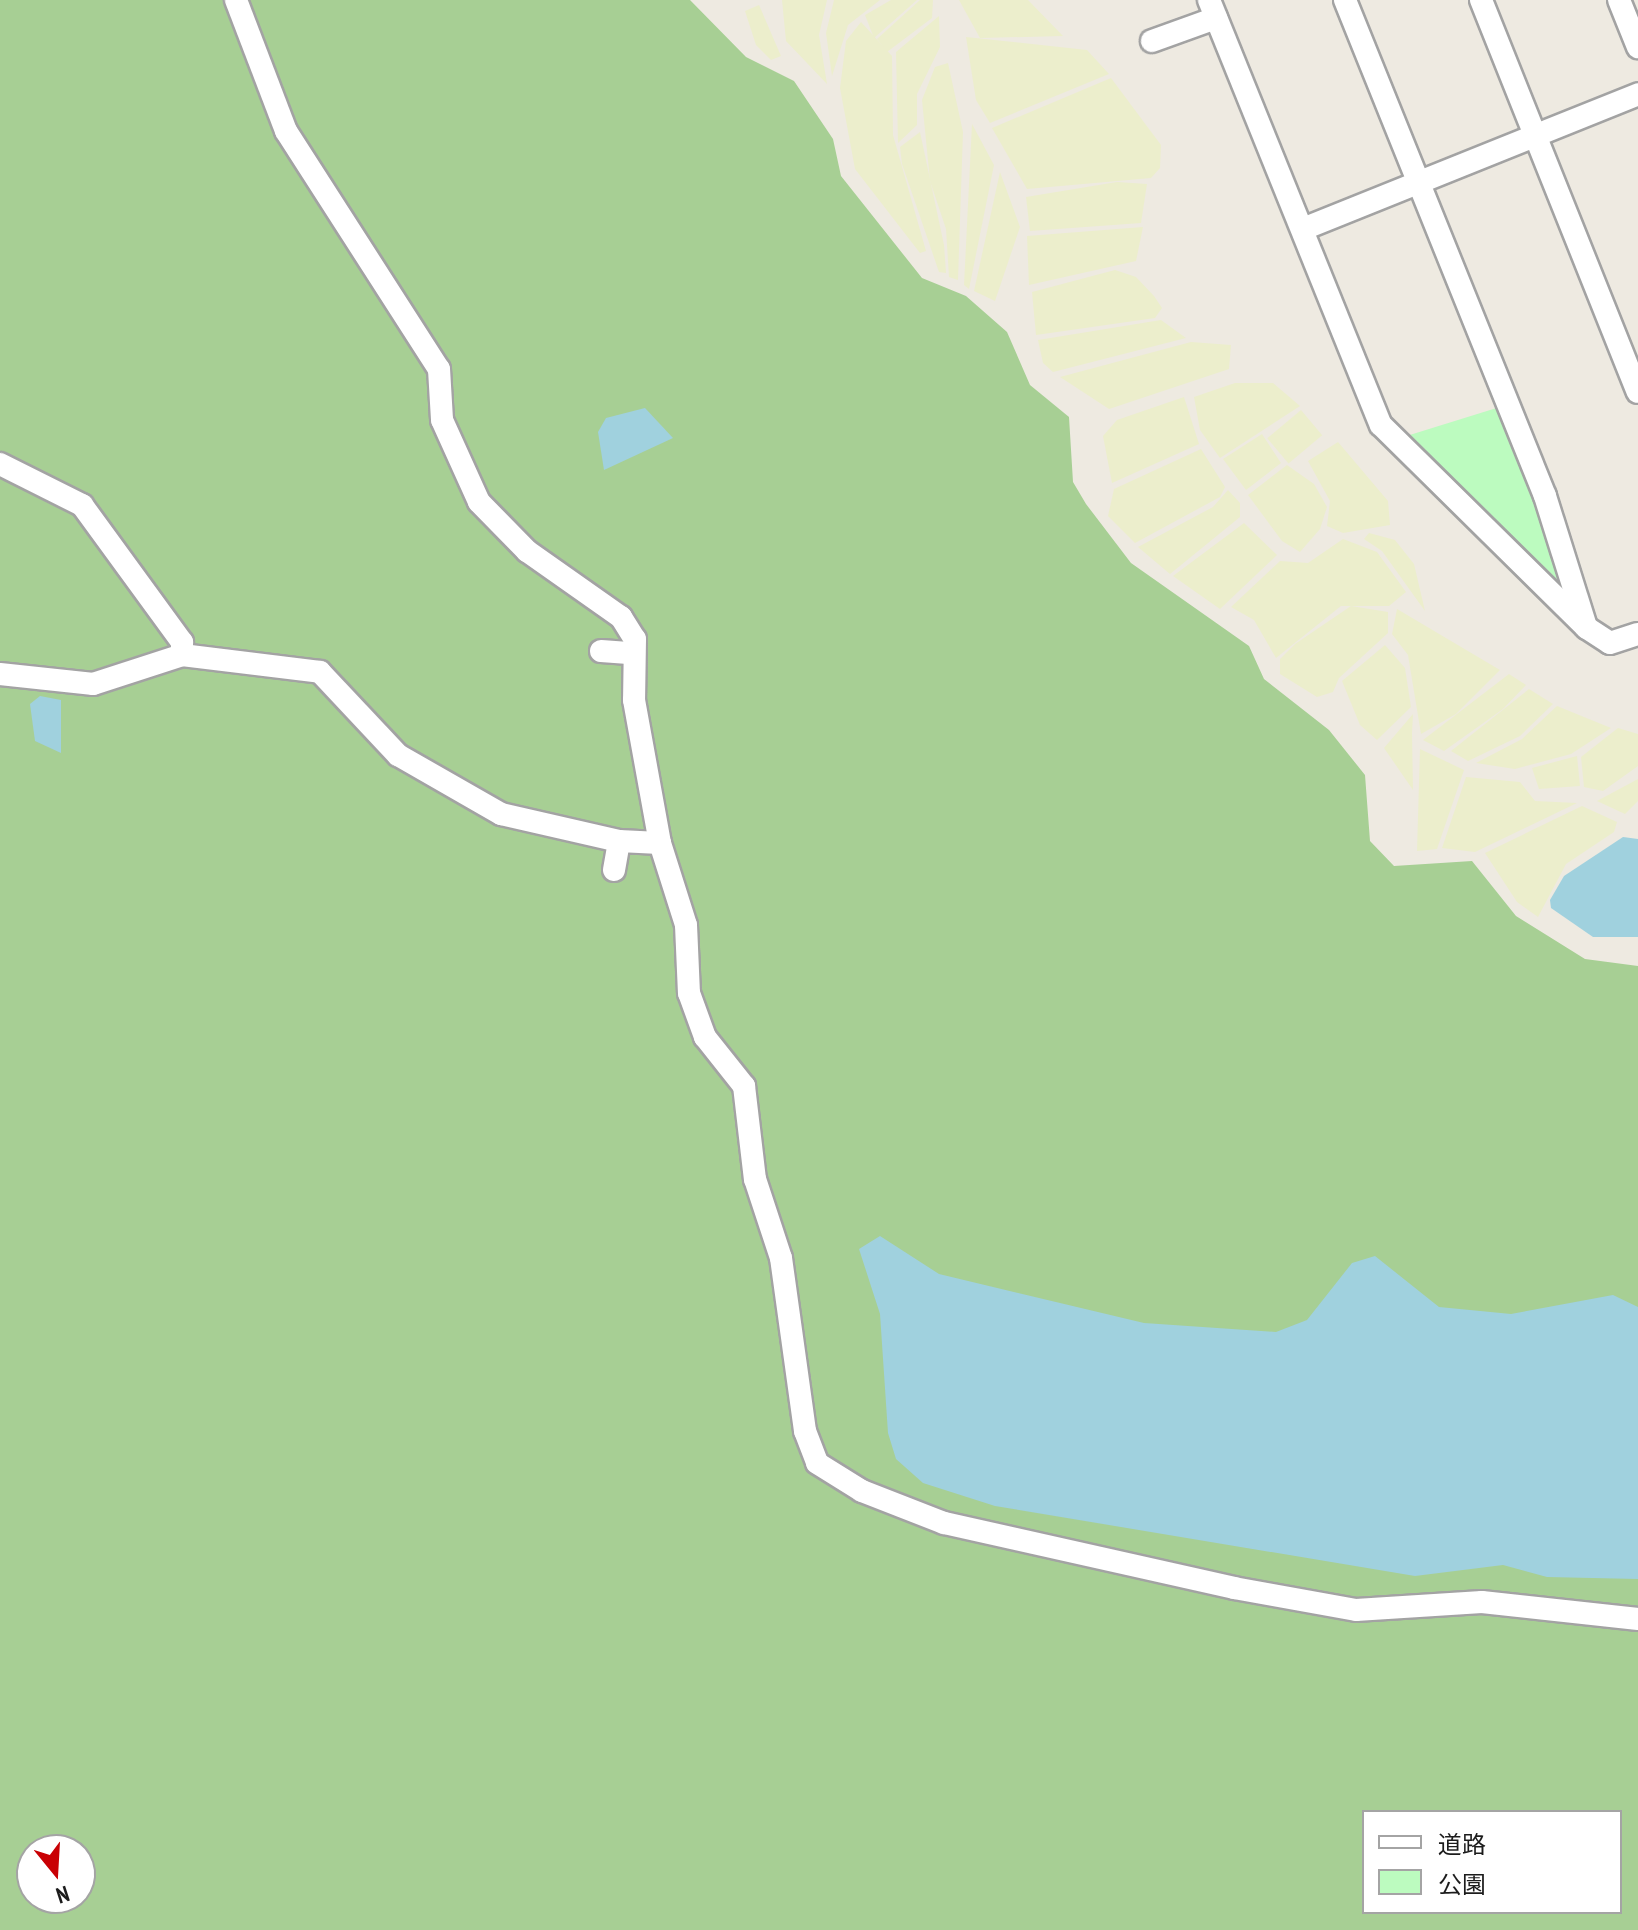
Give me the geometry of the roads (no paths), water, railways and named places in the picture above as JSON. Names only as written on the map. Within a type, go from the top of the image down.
[{"type":"street","points":[[236,0],[286,131],[439,369],[442,420],[479,502],[527,551],[621,617],[635,639],[632,653],[660,843],[686,925],[689,993],[705,1037],[744,1086],[755,1179],[781,1258],[805,1431],[827,1471],[944,1523],[1279,1597],[1356,1610],[1482,1602],[1638,1619]]},
{"type":"street","points":[[1345,0],[1545,496],[1587,628]]},
{"type":"street","points":[[1481,0],[1638,392]]},
{"type":"street","points":[[1619,0],[1638,47]]},
{"type":"street","points":[[1152,41],[1212,9],[1381,425],[1587,628],[1610,643],[1638,634]]},
{"type":"street","points":[[1303,229],[1638,94]]},
{"type":"street","points":[[0,464],[82,505],[182,642],[182,655]]},
{"type":"street","points":[[601,651],[632,653]]},
{"type":"street","points":[[0,674],[93,684],[182,655],[320,672],[398,755],[501,814],[619,841],[660,843]]},
{"type":"street","points":[[614,870],[619,841]]},
{"type":"water","points":[[645,408],[673,438],[604,470],[598,432],[606,418]]},
{"type":"water","points":[[40,696],[61,700],[61,753],[35,741],[30,704]]},
{"type":"water","points":[[1623,837],[1638,839],[1638,937],[1593,937],[1551,908],[1550,900],[1564,876]]},
{"type":"water","points":[[880,1236],[939,1274],[1144,1323],[1276,1332],[1307,1320],[1352,1263],[1375,1256],[1439,1307],[1511,1314],[1613,1295],[1638,1307],[1638,1579],[1547,1577],[1503,1565],[1415,1576],[995,1506],[923,1483],[896,1459],[888,1433],[880,1314],[859,1249]]}]
